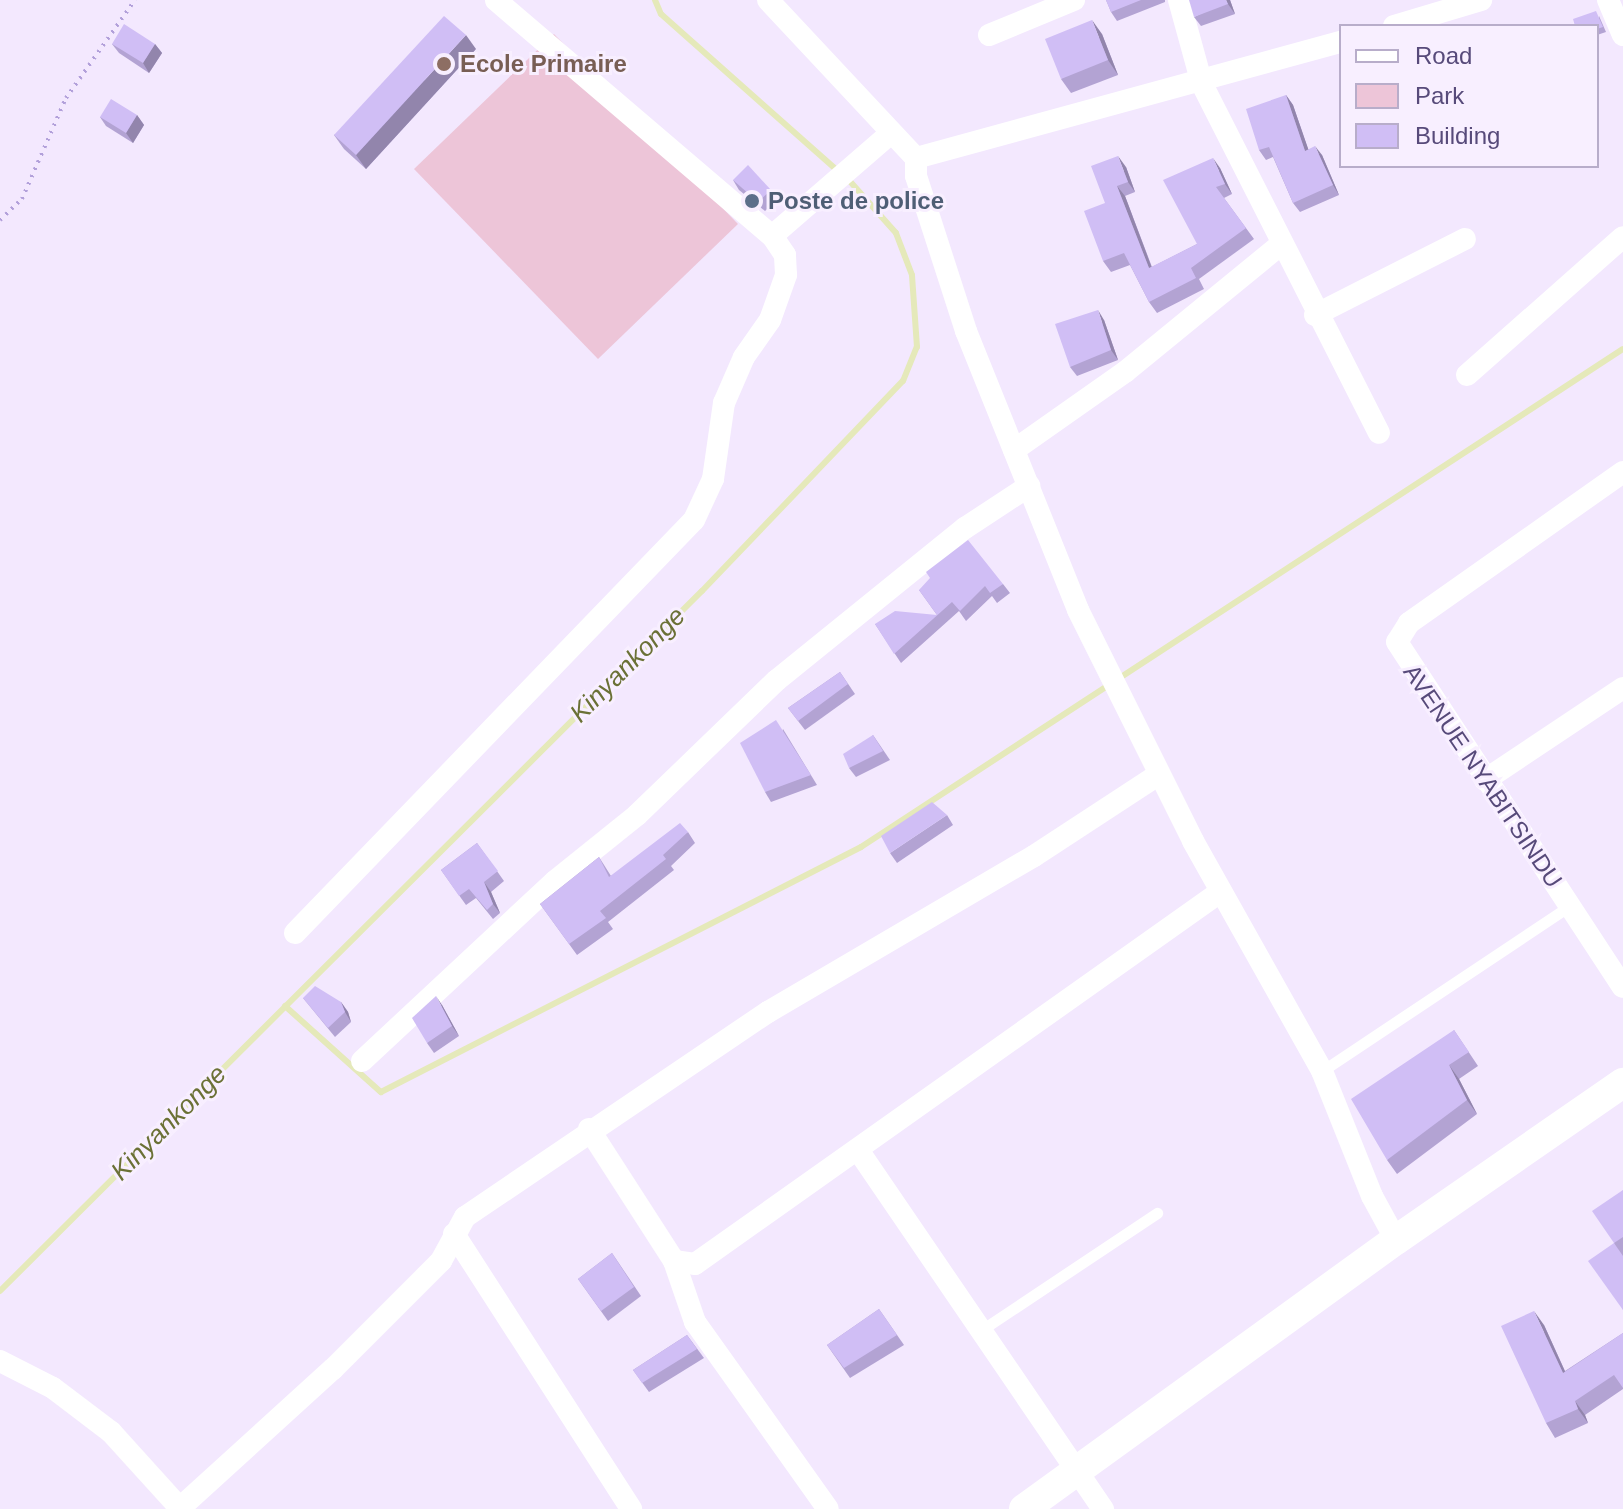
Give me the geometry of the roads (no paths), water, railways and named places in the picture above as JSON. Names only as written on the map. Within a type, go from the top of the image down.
[{"type":"street","points":[[295,933],[694,520],[713,479],[724,403],[744,357],[770,320],[786,275],[785,255],[772,236],[496,0]]},
{"type":"street","points":[[768,0],[916,158],[916,176],[961,317],[1105,667],[1123,695],[1158,775],[1220,892],[1322,1071],[1372,1196],[1396,1240]]},
{"type":"street","points":[[989,35],[1074,0]]},
{"type":"street","points":[[1179,0],[1202,84],[1315,315],[1379,433]]},
{"type":"street","points":[[1401,24],[1481,0]]},
{"type":"street","points":[[1608,0],[1623,35]]},
{"type":"street","points":[[916,158],[1202,84],[1339,43]]},
{"type":"street","points":[[772,236],[891,133]]},
{"type":"street","points":[[1467,375],[1623,237]]},
{"type":"street","points":[[1315,315],[1465,239]]},
{"type":"street","points":[[1014,450],[1125,372],[1280,245]]},
{"type":"street","name":"AVENUE NYABITSINDU","points":[[1623,472],[1400,632],[1399,650],[1623,987]]},
{"type":"street","points":[[362,1061],[555,881],[637,815],[777,680],[965,528],[1029,486]]},
{"type":"street","points":[[1485,780],[1623,688]]},
{"type":"street","points":[[0,1361],[53,1388],[111,1432],[179,1508],[333,1369],[441,1261],[465,1217],[589,1129],[768,1012],[1034,856],[1158,775]]},
{"type":"street","points":[[674,1261],[695,1264],[1220,892]]},
{"type":"street","points":[[1024,1509],[1396,1240],[1623,1083]]},
{"type":"street","points":[[589,1129],[674,1261],[695,1322],[828,1509]]},
{"type":"street","points":[[858,1150],[1103,1509]]},
{"type":"street","points":[[454,1234],[631,1509]]},
{"type":"lane","points":[[1322,1071],[1569,906]]},
{"type":"lane","points":[[980,1331],[1157,1213]]},
{"type":"waterway","name":"Kinyankonge","points":[[655,0],[661,14],[838,171]]},
{"type":"waterway","name":"Kinyankonge","points":[[0,1291],[702,591],[903,381],[917,347],[912,275],[896,233],[847,178]]},
{"type":"waterway","points":[[285,1006],[381,1092],[861,847],[1623,349]]},
{"type":"place","name":"Ecole Primaire","points":[[444,64]]},
{"type":"place","name":"Poste de police","points":[[752,201]]}]
